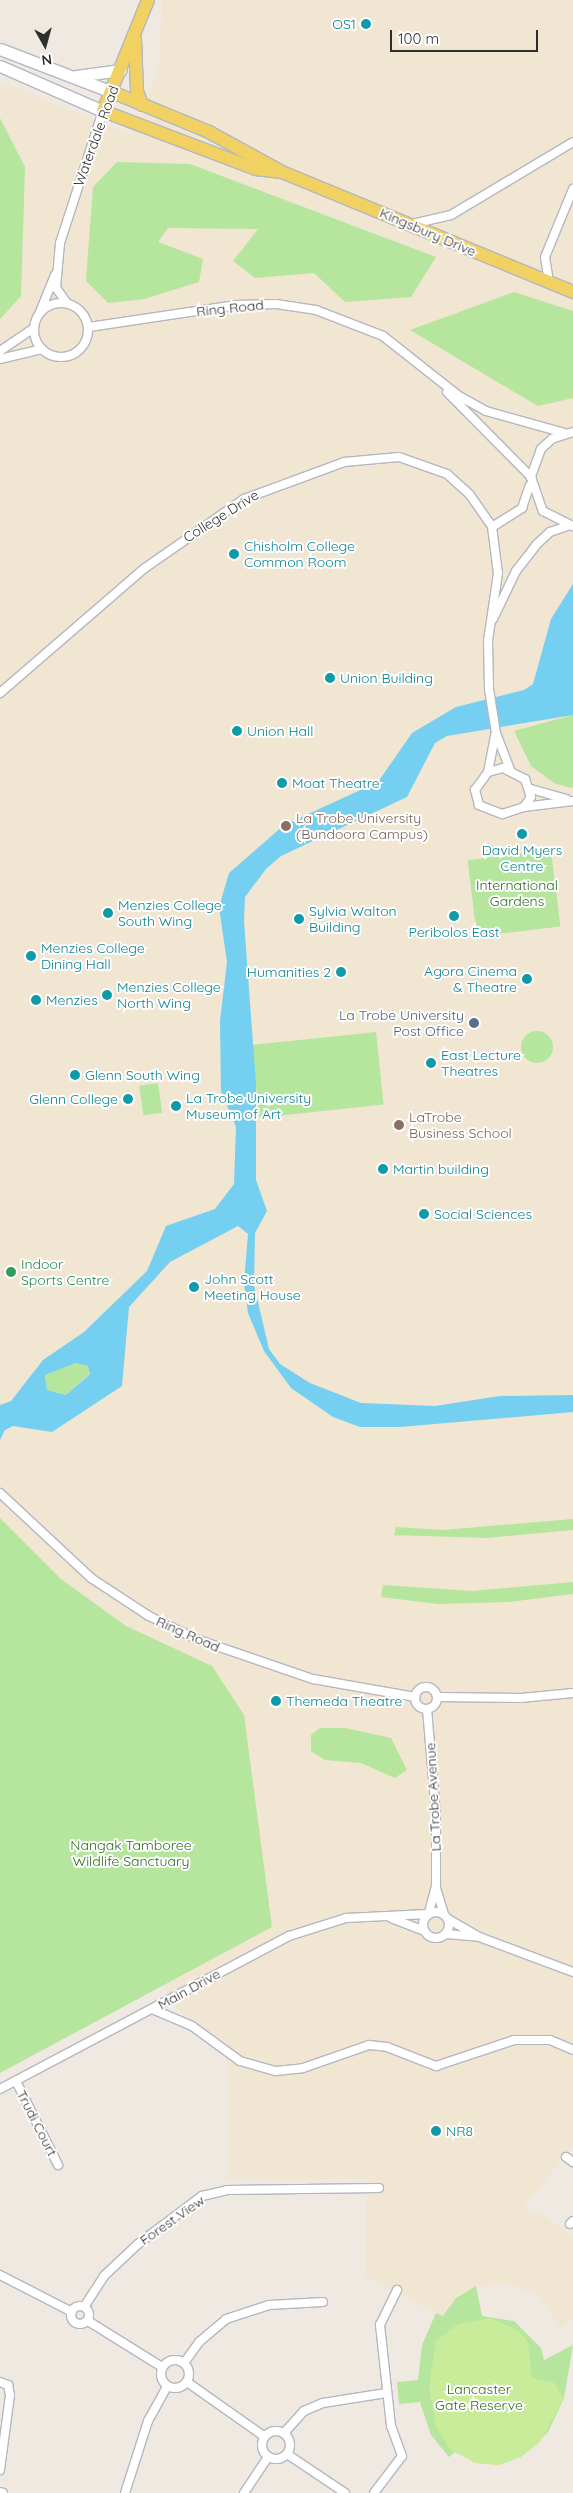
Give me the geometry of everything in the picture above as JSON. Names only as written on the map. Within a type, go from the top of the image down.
[{"type":"main road","name":"Waterdale Road","points":[[103,111],[148,0]]},
{"type":"main road","points":[[135,36],[137,91],[142,105]]},
{"type":"main road","name":"Kingsbury Drive","points":[[0,48],[76,76],[209,132],[282,172],[573,292]]},
{"type":"main road","name":"Kingsbury Drive","points":[[0,66],[103,111],[256,169],[282,172]]},
{"type":"main road","points":[[76,76],[121,70]]},
{"type":"street","name":"Waterdale Road","points":[[40,312],[55,275],[71,204],[103,111]]},
{"type":"street","points":[[410,225],[451,215],[573,142]]},
{"type":"street","points":[[549,282],[545,257],[573,189]]},
{"type":"street","points":[[0,359],[42,349],[61,357],[75,353],[86,343],[89,327],[78,307],[67,302],[57,291],[55,275]]},
{"type":"street","points":[[0,351],[34,328],[40,312],[52,304],[67,302]]},
{"type":"street","name":"Ring Road","points":[[89,327],[236,304],[276,304],[351,322],[383,336],[486,411],[569,432]]},
{"type":"street","points":[[34,328],[42,349]]},
{"type":"street","name":"Ring Road","points":[[417,362],[531,480]]},
{"type":"street","points":[[492,527],[522,508],[541,449],[569,432]]},
{"type":"street","name":"College Drive","points":[[0,693],[196,530],[244,499],[308,472],[372,457],[423,462],[462,486],[492,527],[498,573],[487,654],[496,733],[510,770]]},
{"type":"street","points":[[531,480],[543,511],[571,525]]},
{"type":"street","name":"College Drive","points":[[492,620],[526,557],[550,532],[571,525]]},
{"type":"street","name":"College Drive","points":[[488,772],[496,733]]},
{"type":"street","points":[[510,770],[525,779],[531,789],[573,800],[524,807],[502,814],[479,805],[475,790],[488,772],[510,770]]},
{"type":"street","points":[[524,807],[531,789]]},
{"type":"street","name":"Ring Road","points":[[0,1493],[91,1578],[149,1616],[196,1640],[313,1678],[415,1697]]},
{"type":"street","points":[[437,1697],[428,1709],[420,1707],[415,1697],[426,1687],[437,1697],[521,1698],[573,1693]]},
{"type":"street","name":"La Trobe Avenue","points":[[423,1930],[436,1886],[436,1814],[428,1709]]},
{"type":"street","name":"La Trobe Avenue","points":[[436,1886],[446,1917]]},
{"type":"street","name":"Main Drive","points":[[0,2089],[289,1936],[332,1921],[428,1914],[446,1917]]},
{"type":"street","name":"Main Drive","points":[[387,1916],[423,1930],[433,1938],[446,1934]]},
{"type":"street","points":[[446,1917],[446,1934],[479,1937]]},
{"type":"street","points":[[446,1917],[479,1937],[573,1972]]},
{"type":"street","points":[[152,2009],[192,2026],[240,2061],[265,2069],[297,2070],[369,2045],[387,2047],[436,2066],[451,2064],[522,2039],[550,2040],[573,2050]]},
{"type":"street","name":"Trudi Court","points":[[16,2081],[58,2165]]},
{"type":"street","name":"Forest View","points":[[84,2307],[104,2276],[138,2244],[202,2196],[227,2190],[379,2188]]},
{"type":"street","points":[[0,2275],[72,2312],[75,2323],[88,2321],[162,2367]]},
{"type":"street","points":[[374,2493],[402,2456],[391,2426],[380,2325],[397,2290]]},
{"type":"street","points":[[184,2363],[199,2342],[226,2319],[269,2306],[323,2302]]},
{"type":"street","points":[[72,2312],[84,2307],[90,2314],[88,2321]]},
{"type":"street","points":[[175,2360],[184,2363],[189,2371],[187,2382],[179,2388],[167,2386],[161,2379],[162,2367],[175,2360]]},
{"type":"street","points":[[0,2382],[8,2385],[10,2395],[0,2470]]},
{"type":"street","points":[[187,2382],[265,2437]]},
{"type":"street","points":[[124,2493],[148,2421],[167,2386]]},
{"type":"street","points":[[284,2433],[304,2411],[323,2403],[386,2393]]},
{"type":"street","points":[[273,2431],[284,2433],[290,2441],[287,2454],[279,2459],[268,2457],[262,2449],[265,2437],[273,2431]]},
{"type":"street","points":[[287,2454],[345,2493]]},
{"type":"street","points":[[244,2493],[268,2457]]},
{"type":"shaded area","name":"La Trobe University (Bundoora Campus)","points":[[162,0],[573,0],[573,2144],[523,2209],[543,2215],[573,2236],[573,2318],[560,2329],[540,2297],[513,2284],[476,2286],[456,2298],[443,2316],[366,2277],[367,2179],[228,2179],[227,2042],[179,2011],[164,1985],[272,1927],[212,1666],[126,1626],[61,1579],[0,1518],[0,81],[131,135],[159,69]]},
{"type":"green space","points":[[0,118],[25,167],[21,296],[0,319]]},
{"type":"green space","points":[[117,162],[190,164],[436,257],[411,297],[345,302],[314,273],[255,278],[233,261],[258,229],[168,228],[158,242],[203,259],[199,282],[144,299],[108,303],[86,281],[93,187]]},
{"type":"green space","points":[[514,292],[573,311],[573,398],[538,406],[410,330]]},
{"type":"green space","points":[[573,715],[573,787],[571,788],[554,783],[531,766],[514,731]]},
{"type":"green space","name":"International Gardens","points":[[551,850],[560,926],[477,937],[468,860]]},
{"type":"green space","points":[[537,1031],[543,1032],[548,1036],[552,1041],[552,1053],[548,1058],[543,1062],[537,1063],[531,1062],[526,1058],[522,1053],[521,1047],[522,1041],[526,1036],[531,1032]]},
{"type":"green space","points":[[376,1032],[384,1105],[259,1118],[252,1045]]},
{"type":"green space","points":[[158,1083],[162,1113],[143,1115],[139,1086]]},
{"type":"green space","points":[[76,1363],[88,1366],[90,1373],[66,1395],[47,1390],[45,1375]]},
{"type":"green space","name":"Nangak Tamboree Wildlife Sanctuary","points":[[0,1518],[61,1579],[126,1626],[212,1666],[244,1715],[272,1927],[0,2073]]},
{"type":"green space","points":[[397,1519],[396,1527],[443,1530],[573,1519],[573,1530],[487,1538],[394,1535]]},
{"type":"green space","points":[[573,1582],[573,1594],[509,1602],[438,1604],[381,1597],[383,1585],[472,1591]]},
{"type":"green space","points":[[320,1728],[345,1728],[391,1738],[407,1770],[395,1778],[361,1763],[325,1760],[311,1751],[311,1735]]},
{"type":"green space","name":"Lancaster Gate Reserve","points":[[476,2286],[482,2316],[514,2321],[541,2348],[544,2360],[573,2345],[564,2398],[548,2432],[522,2456],[499,2465],[476,2463],[455,2452],[449,2457],[431,2435],[420,2402],[399,2404],[397,2382],[418,2380],[422,2345],[436,2313],[443,2316],[456,2298]]},
{"type":"green space","name":"Lancaster Gate Reserve","points":[[490,2318],[519,2331],[528,2343],[532,2378],[553,2382],[564,2398],[540,2442],[521,2457],[498,2465],[476,2463],[450,2449],[436,2427],[429,2387],[436,2341],[458,2324]]},
{"type":"water","points":[[573,584],[573,715],[447,736],[435,743],[407,797],[281,856],[266,869],[245,897],[244,921],[256,1084],[256,1180],[267,1211],[255,1233],[254,1285],[269,1349],[280,1364],[310,1383],[361,1403],[435,1406],[500,1396],[573,1395],[573,1412],[400,1427],[360,1427],[333,1417],[291,1388],[264,1351],[248,1313],[244,1283],[248,1234],[238,1226],[170,1262],[129,1307],[122,1386],[52,1432],[13,1426],[5,1430],[0,1440],[0,1405],[11,1401],[43,1360],[84,1332],[147,1271],[166,1226],[215,1209],[234,1184],[236,1127],[221,1091],[220,1021],[227,962],[219,907],[229,873],[284,825],[378,782],[412,733],[456,707],[524,690],[533,684],[551,619]],"holes":[[[76,1363],[88,1366],[90,1374],[66,1395],[47,1390],[45,1375]]]},
{"type":"place","name":"OS1","points":[[366,24]]},
{"type":"place","name":"Chisholm College Common Room","points":[[234,554]]},
{"type":"place","name":"Union Building","points":[[330,678]]},
{"type":"place","name":"Union Hall","points":[[237,731]]},
{"type":"place","name":"Moat Theatre","points":[[282,783]]},
{"type":"place","name":"La Trobe University (Bundoora Campus)","points":[[286,826]]},
{"type":"place","name":"David Myers Centre","points":[[522,834]]},
{"type":"place","name":"Menzies College South Wing","points":[[108,913]]},
{"type":"place","name":"Peribolos East","points":[[454,916]]},
{"type":"place","name":"Sylvia Walton Building","points":[[299,919]]},
{"type":"place","name":"Menzies College Dining Hall","points":[[31,956]]},
{"type":"place","name":"Humanities 2","points":[[341,972]]},
{"type":"place","name":"Agora Cinema & Theatre","points":[[527,979]]},
{"type":"place","name":"Menzies College North Wing","points":[[107,995]]},
{"type":"place","name":"Menzies","points":[[36,1000]]},
{"type":"place","name":"La Trobe University Post Office","points":[[474,1023]]},
{"type":"place","name":"East Lecture Theatres","points":[[431,1063]]},
{"type":"place","name":"Glenn South Wing","points":[[75,1075]]},
{"type":"place","name":"Glenn College","points":[[128,1099]]},
{"type":"place","name":"La Trobe University Museum of Art","points":[[176,1106]]},
{"type":"place","name":"LaTrobe Business School","points":[[399,1125]]},
{"type":"place","name":"Martin building","points":[[383,1169]]},
{"type":"place","name":"Social Sciences","points":[[424,1214]]},
{"type":"place","name":"Indoor Sports Centre","points":[[11,1272]]},
{"type":"place","name":"John Scott Meeting House","points":[[194,1287]]},
{"type":"place","name":"Themeda Theatre","points":[[276,1701]]},
{"type":"place","name":"NR8","points":[[436,2131]]}]
